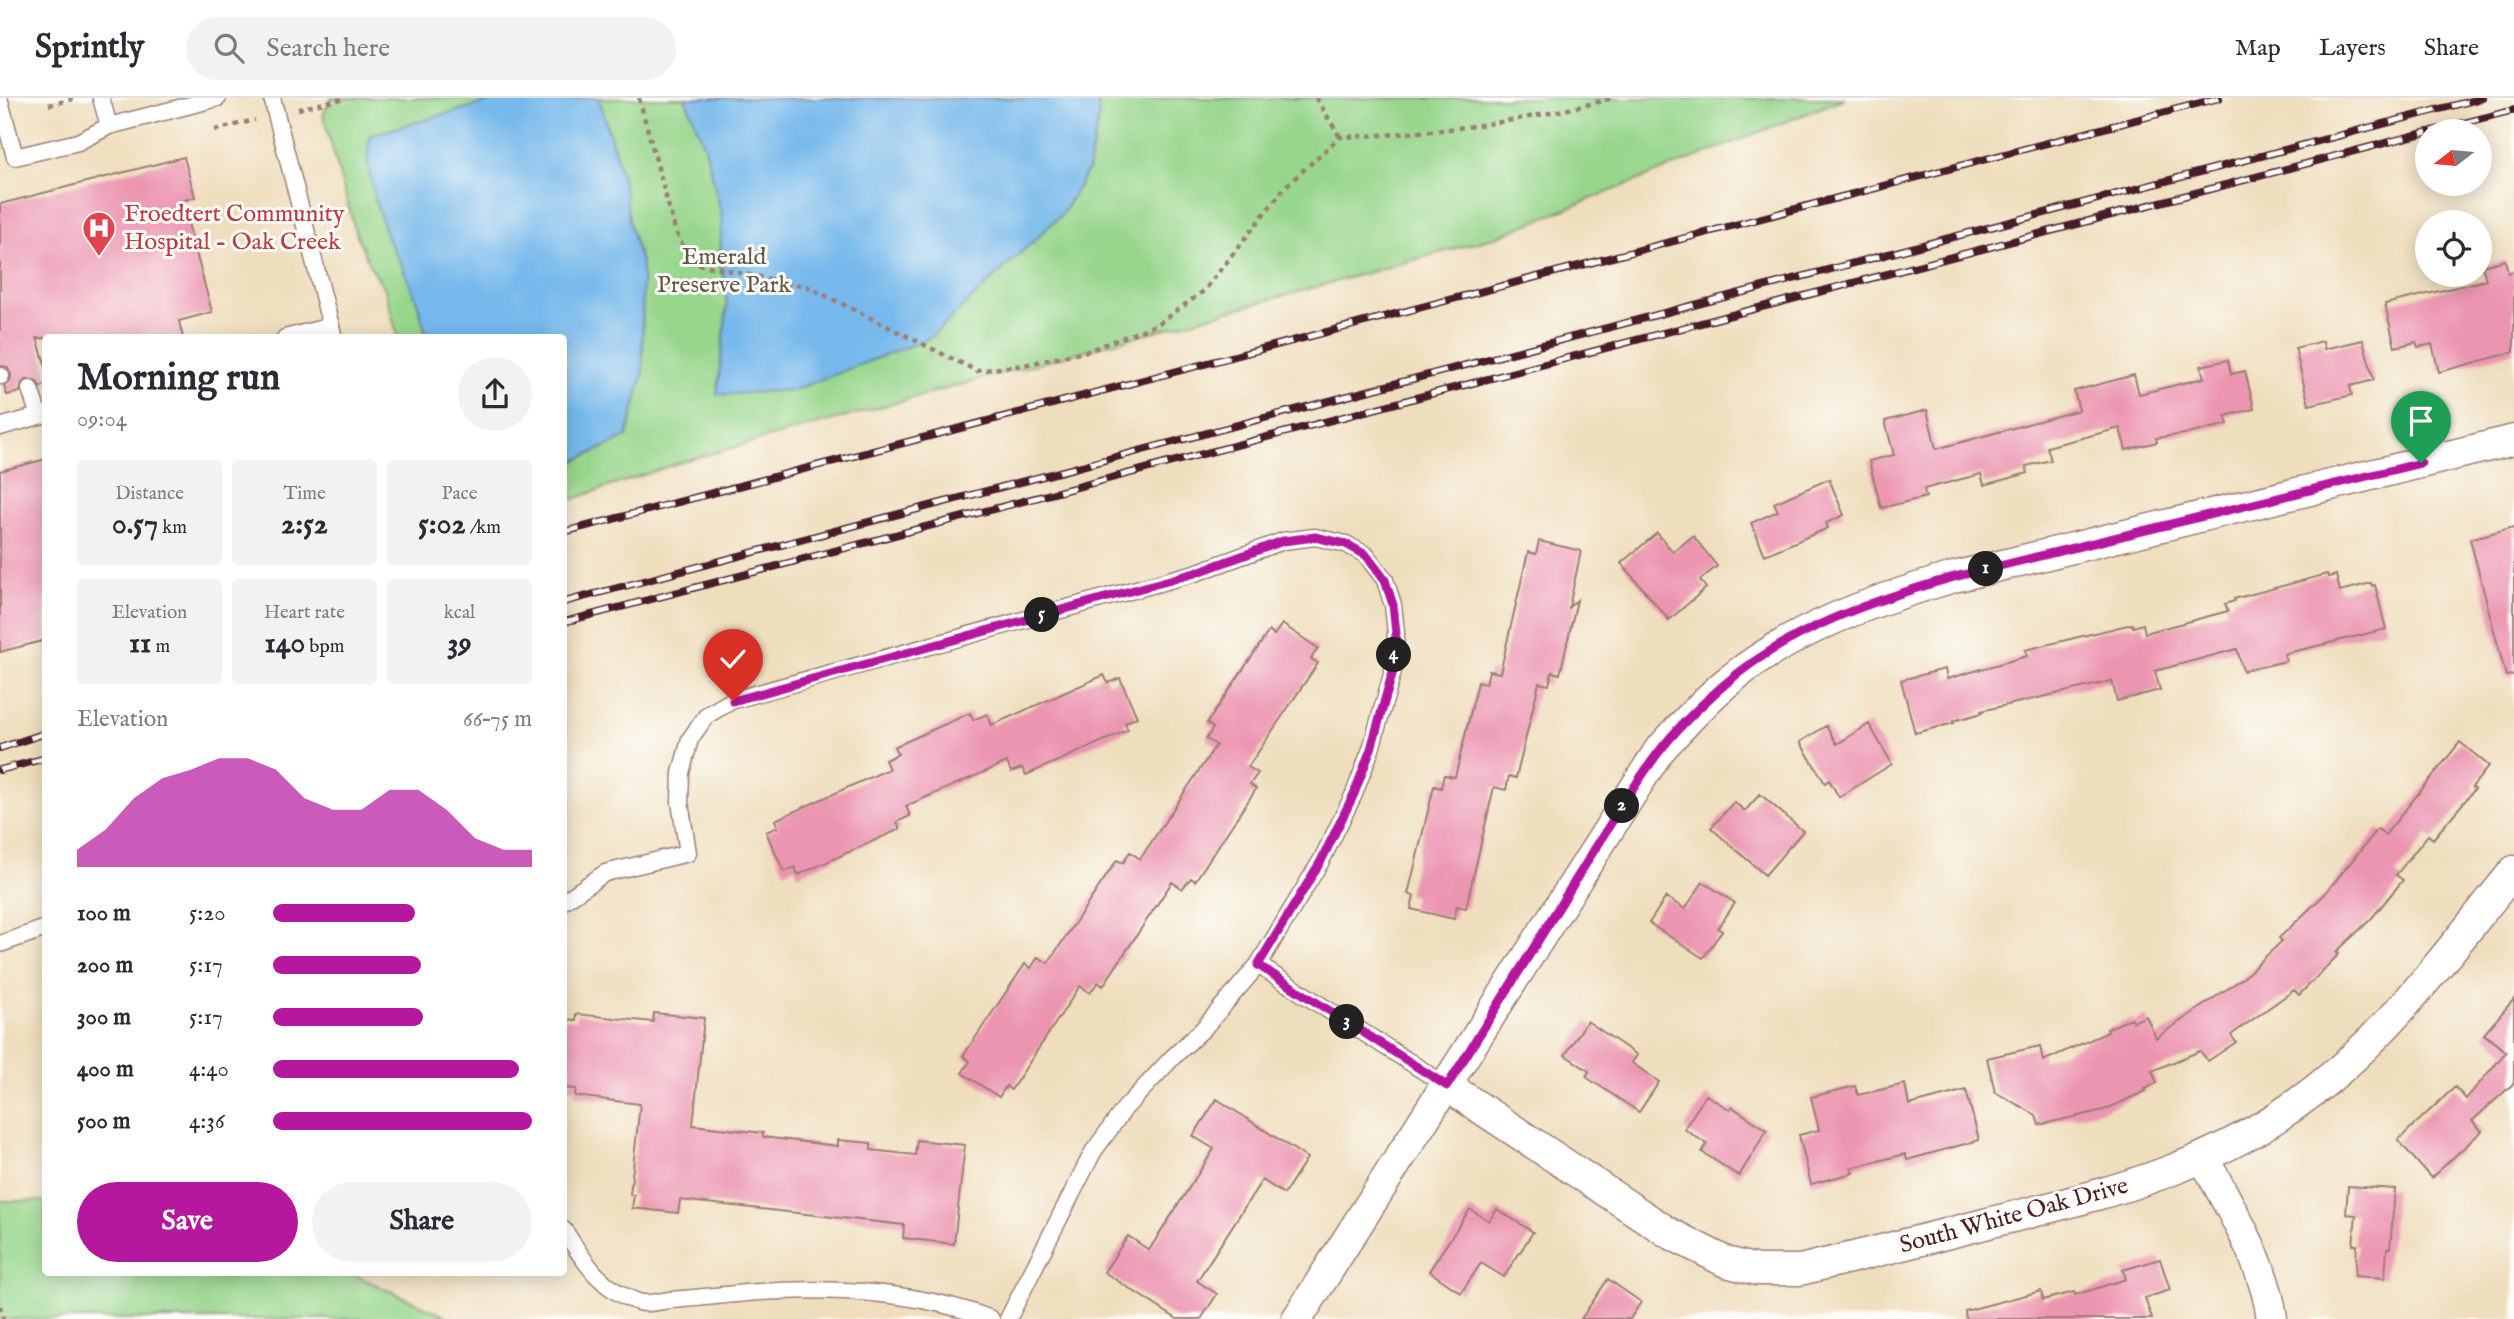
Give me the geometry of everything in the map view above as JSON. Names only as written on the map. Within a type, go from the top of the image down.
[{"type":"street","points":[[1297,1319],[1658,752],[1726,683],[1757,660],[1841,615],[1902,592],[2514,440]]},
{"type":"street","name":"South White Oak Drive","points":[[1447,1086],[1669,1233],[1726,1262],[1757,1270],[1800,1270],[2121,1189],[2203,1159],[2267,1123],[2306,1097],[2362,1049],[2396,1014],[2514,871]]},
{"type":"street","points":[[2203,1159],[2242,1230],[2260,1275],[2272,1319]]},
{"type":"lane","points":[[102,98],[109,126]]},
{"type":"lane","points":[[0,101],[15,157],[78,142],[109,126],[218,98]]},
{"type":"lane","points":[[272,98],[333,332]]},
{"type":"lane","points":[[0,427],[42,415],[30,389]]},
{"type":"lane","points":[[567,899],[605,873],[688,853],[680,802],[681,773],[690,739],[707,715],[733,701],[1195,573],[1283,541],[1315,537],[1346,544],[1366,555],[1385,580],[1393,605],[1396,633],[1393,671],[1371,749],[1354,794],[1321,861],[1258,965],[1203,1030],[1172,1057],[1125,1108],[1093,1152],[1008,1319]]},
{"type":"lane","points":[[0,944],[42,929]]},
{"type":"lane","points":[[1258,965],[1447,1086]]},
{"type":"lane","points":[[567,1235],[606,1287],[641,1303],[763,1292],[835,1292],[905,1296],[961,1307],[991,1319]]},
{"type":"path","points":[[49,105],[78,98]]},
{"type":"path","points":[[324,103],[328,98]]},
{"type":"path","points":[[298,109],[346,98]]},
{"type":"path","points":[[639,98],[675,230],[692,263],[808,287],[977,371],[1024,365],[1088,351],[1158,324],[1204,291],[1286,186],[1340,137],[1379,136],[1506,122],[1613,98]]},
{"type":"path","points":[[1316,98],[1340,137]]},
{"type":"path","points":[[215,130],[258,119]]},
{"type":"path","points":[[0,1306],[3,1319]]},
{"type":"green space","name":"Emerald Preserve Park","points":[[331,98],[1845,98],[1493,238],[684,461],[567,501],[567,334],[397,334],[385,289],[369,264],[356,233],[323,115]]},
{"type":"green space","points":[[0,1201],[42,1201],[42,1276],[357,1276],[452,1319],[0,1319]]},
{"type":"water","points":[[503,98],[599,98],[623,180],[630,226],[642,266],[643,374],[627,437],[567,465],[567,334],[426,334],[418,304],[387,238],[375,199],[367,161],[370,135]]},
{"type":"water","points":[[685,98],[1098,98],[1099,116],[1088,170],[1062,214],[930,338],[794,390],[717,395],[727,305],[720,256],[722,216],[705,147]]},
{"type":"building","name":"Froedtert Community Hospital - Oak Creek","points":[[184,157],[195,197],[182,201],[212,312],[179,321],[182,334],[42,334],[42,338],[37,338],[42,354],[42,386],[36,381],[27,379],[22,383],[20,392],[7,395],[4,386],[10,382],[11,375],[7,367],[0,366],[0,204]]},
{"type":"building","points":[[2505,260],[2508,273],[2514,271],[2514,352],[2439,372],[2432,344],[2418,347],[2416,342],[2395,347],[2385,304],[2457,287],[2492,287],[2492,263]]},
{"type":"building","points":[[2363,340],[2374,380],[2350,386],[2352,395],[2309,405],[2295,348],[2323,341],[2324,349]]},
{"type":"building","points":[[2228,360],[2231,374],[2245,371],[2254,409],[2225,416],[2228,424],[2156,438],[2157,442],[2126,450],[2120,428],[2047,447],[2051,460],[2026,466],[2028,473],[1984,485],[1981,474],[1924,489],[1926,497],[1881,508],[1869,461],[1894,455],[1885,421],[1927,410],[1936,449],[2079,410],[2074,391],[2134,375],[2139,394],[2204,378],[2201,366]]},
{"type":"building","points":[[42,460],[42,641],[0,652],[0,471]]},
{"type":"building","points":[[1829,479],[1844,515],[1826,523],[1828,528],[1765,555],[1751,523],[1778,511],[1774,503]]},
{"type":"building","points":[[2514,527],[2514,675],[2506,676],[2470,539]]},
{"type":"building","points":[[1657,533],[1673,552],[1693,536],[1717,566],[1700,580],[1706,588],[1669,620],[1621,563]]},
{"type":"building","points":[[1539,541],[1581,551],[1569,607],[1577,600],[1560,674],[1552,672],[1549,685],[1539,683],[1516,778],[1509,776],[1506,790],[1494,787],[1466,908],[1457,906],[1454,919],[1411,909],[1414,896],[1408,894],[1434,786],[1441,788],[1444,775],[1455,777],[1478,682],[1486,684],[1489,671],[1500,673],[1528,552],[1536,554]]},
{"type":"building","points":[[2327,574],[2328,577],[2336,575],[2340,591],[2371,583],[2372,586],[2375,585],[2386,629],[2284,654],[2286,661],[2243,671],[2237,649],[2155,671],[2160,690],[2117,701],[2112,681],[1981,711],[1982,713],[1953,721],[1954,723],[1915,733],[1901,680],[1945,669],[1947,679],[2027,656],[2025,650],[2132,624],[2133,627],[2143,624],[2145,633],[2228,611],[2225,604],[2235,601],[2234,599]]},
{"type":"building","points":[[1282,624],[1318,648],[1311,659],[1318,663],[1248,767],[1258,773],[1250,784],[1256,789],[1195,881],[1191,878],[1182,889],[1172,882],[1103,986],[1098,982],[1090,993],[1080,986],[1011,1090],[1006,1086],[999,1097],[962,1073],[970,1061],[963,1056],[1025,964],[1031,968],[1038,957],[1048,963],[1117,860],[1123,863],[1130,852],[1140,859],[1216,745],[1206,739],[1213,728],[1207,723],[1269,631],[1274,635]]},
{"type":"building","points":[[1104,675],[1108,683],[1120,678],[1137,717],[1125,723],[1128,730],[1026,775],[1022,768],[1011,772],[1007,762],[906,806],[910,816],[897,822],[900,829],[798,875],[795,867],[784,872],[766,832],[778,827],[775,820],[889,769],[885,760],[898,754],[894,747],[970,713],[973,720],[987,714],[992,725]]},
{"type":"building","points":[[1869,724],[1892,764],[1839,797],[1829,780],[1825,783],[1800,742],[1826,726],[1837,744]]},
{"type":"building","points":[[2460,742],[2489,766],[2472,787],[2475,789],[2433,839],[2428,835],[2396,875],[2403,880],[2371,919],[2336,952],[2339,954],[2299,995],[2294,990],[2231,1035],[2236,1042],[2208,1061],[2200,1051],[2152,1071],[2157,1083],[2145,1089],[2146,1091],[2104,1110],[2039,1125],[2036,1115],[1995,1092],[1987,1058],[2040,1046],[2043,1061],[2108,1032],[2107,1029],[2132,1018],[2133,1022],[2146,1016],[2156,1038],[2243,978],[2282,941],[2279,938],[2323,896],[2378,829],[2385,835]]},
{"type":"building","points":[[1760,794],[1803,831],[1765,875],[1711,828],[1734,802],[1745,811]]},
{"type":"building","points":[[1703,882],[1735,903],[1718,928],[1722,931],[1703,958],[1649,923],[1666,897],[1685,909]]},
{"type":"building","points":[[2514,999],[2514,1083],[2472,1121],[2482,1131],[2431,1178],[2398,1140],[2455,1087],[2466,1099],[2506,1052],[2484,1034]]},
{"type":"building","points":[[654,1013],[704,1018],[693,1125],[763,1133],[763,1137],[838,1146],[838,1140],[871,1143],[871,1150],[915,1155],[917,1140],[965,1145],[954,1244],[903,1238],[904,1225],[680,1200],[678,1213],[632,1208],[634,1195],[630,1195],[640,1104],[575,1096],[576,1089],[567,1088],[567,1019],[576,1020],[576,1014],[653,1022]]},
{"type":"building","points":[[1587,1021],[1637,1055],[1632,1063],[1659,1082],[1639,1112],[1586,1077],[1589,1071],[1565,1055]]},
{"type":"building","points":[[1905,1084],[1909,1105],[1966,1090],[1979,1140],[1907,1160],[1905,1154],[1851,1168],[1853,1173],[1811,1184],[1799,1135],[1819,1130],[1811,1097],[1855,1086],[1858,1095]]},
{"type":"building","points":[[1706,1095],[1730,1110],[1732,1107],[1767,1130],[1739,1176],[1702,1152],[1707,1144],[1684,1129]]},
{"type":"building","points":[[1217,1099],[1307,1158],[1284,1194],[1262,1180],[1197,1281],[1217,1294],[1201,1319],[1177,1319],[1104,1272],[1128,1236],[1149,1250],[1214,1149],[1193,1136]]},
{"type":"building","points":[[2348,1186],[2395,1189],[2385,1278],[2355,1276],[2357,1245],[2353,1245],[2356,1215],[2346,1214]]},
{"type":"building","points":[[1470,1209],[1489,1221],[1497,1209],[1533,1232],[1504,1277],[1481,1263],[1461,1293],[1429,1271]]},
{"type":"building","points":[[2160,1259],[2170,1290],[2145,1298],[2152,1319],[1966,1319],[1965,1311],[2041,1291],[2043,1300],[2074,1292],[2075,1295],[2126,1279],[2123,1270]]},
{"type":"building","points":[[1608,1279],[1641,1302],[1630,1319],[1581,1319]]},
{"type":"railway","points":[[567,531],[2219,98]]},
{"type":"railway","points":[[567,601],[2482,98]]},
{"type":"railway","points":[[2479,119],[2514,110]]},
{"type":"railway","points":[[567,621],[2415,135]]},
{"type":"railway","points":[[0,748],[42,734]]},
{"type":"railway","points":[[0,770],[42,759]]},
{"type":"place","name":"Froedtert Community Hospital - Oak Creek","points":[[99,258]]},
{"type":"route","points":[[733,701],[1195,573],[1283,541],[1315,537],[1346,544],[1366,555],[1385,580],[1393,605],[1396,633],[1393,671],[1384,709],[1354,794],[1321,861],[1258,965],[1447,1086],[1658,752],[1726,683],[1757,660],[1841,615],[1888,596],[1954,577],[2421,463]]}]
